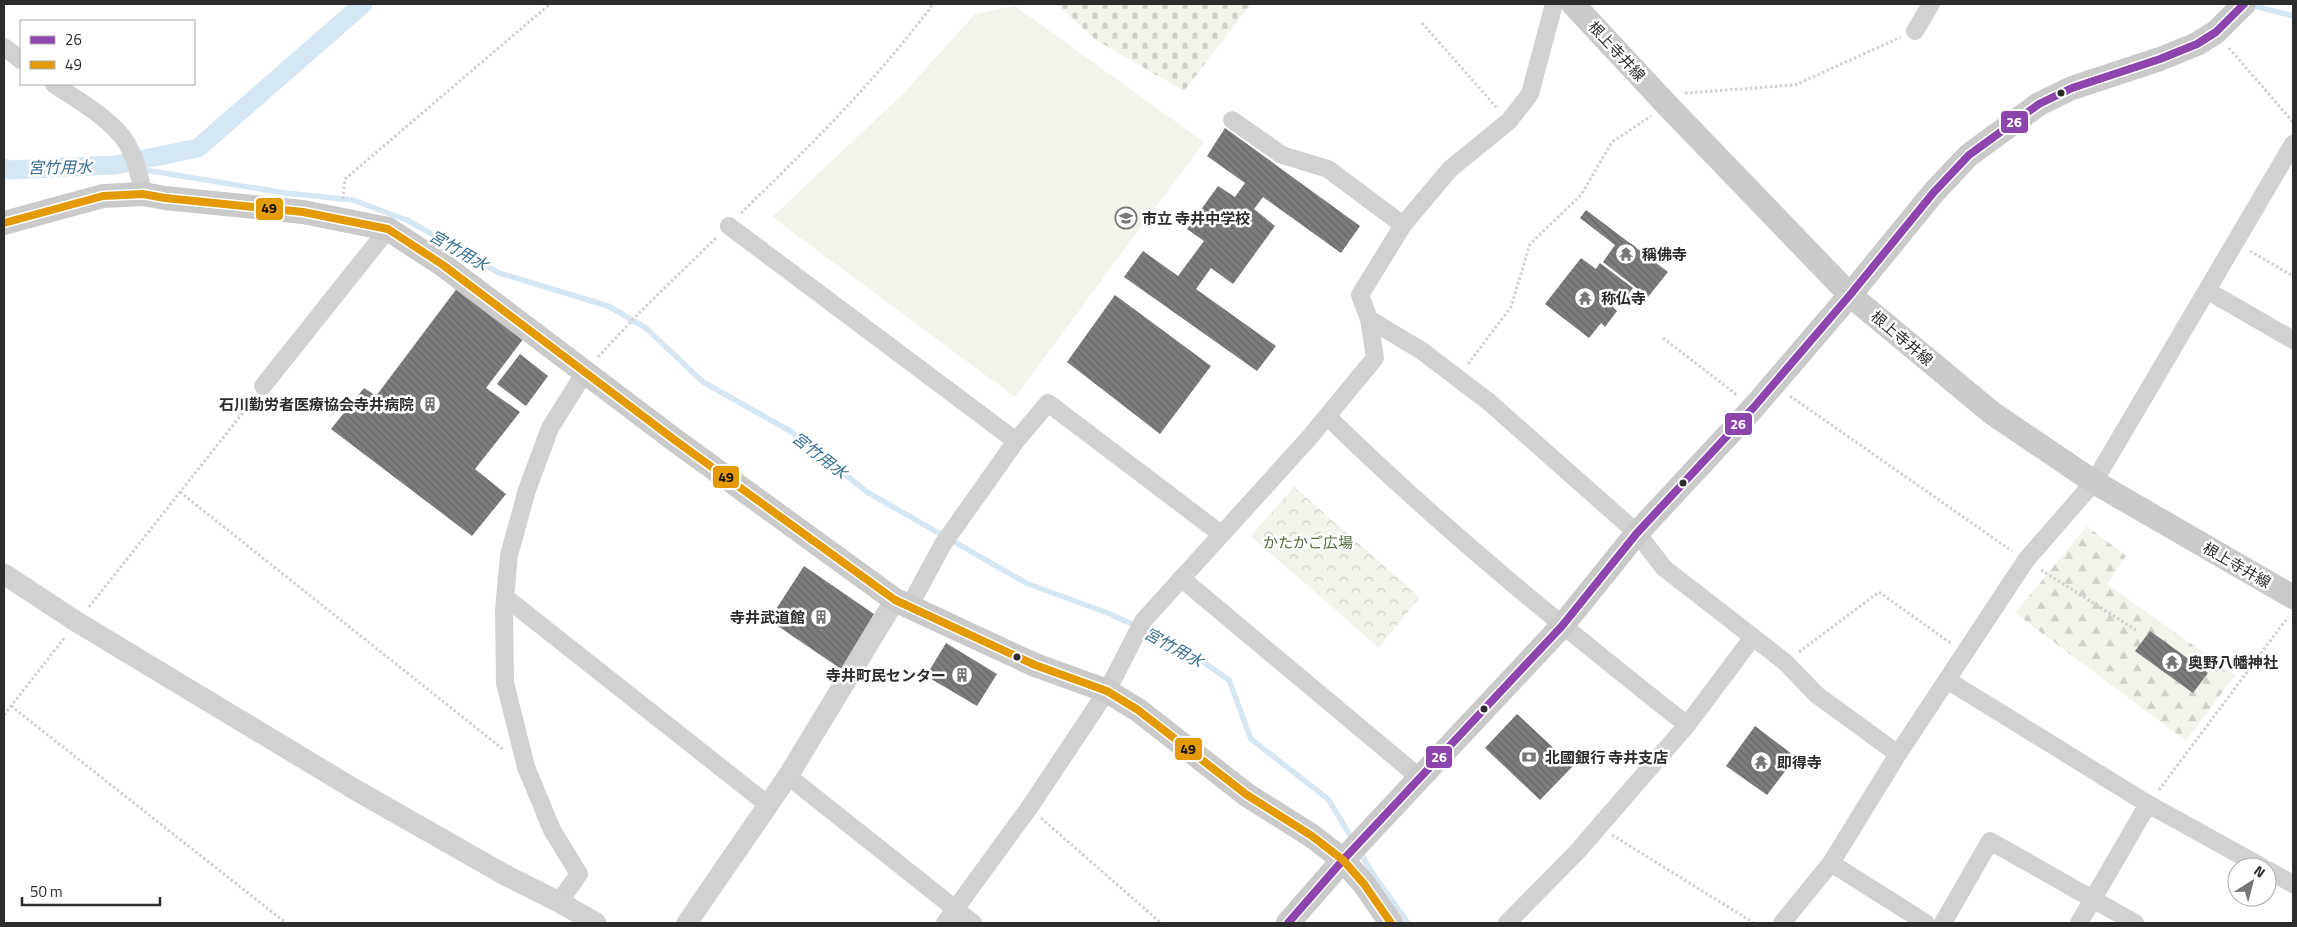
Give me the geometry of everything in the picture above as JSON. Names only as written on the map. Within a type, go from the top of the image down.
[{"type":"main road","name":"根上寺井線","points":[[1573,4],[1667,105],[1850,295],[1992,413],[2094,482],[2293,597]]},
{"type":"main road","points":[[1288,923],[1352,851],[1562,626],[1637,533],[1754,407],[1850,295],[1934,192],[1969,155],[2039,104],[2072,88],[2178,53],[2197,44],[2216,32],[2244,4]]},
{"type":"main road","points":[[4,223],[141,186],[165,198],[302,212],[388,229],[443,265],[676,441],[902,603],[1035,665],[1106,691],[1138,710],[1248,795],[1312,836],[1352,851],[1364,884],[1391,923]]},
{"type":"street","points":[[950,916],[1029,808],[1106,691],[1139,628],[1181,578],[1327,416],[1375,358],[1369,319],[1360,295],[1403,224],[1450,169],[1509,121],[1530,94],[1554,4]]},
{"type":"street","points":[[1915,31],[1931,4]]},
{"type":"street","points":[[4,47],[20,59]]},
{"type":"street","points":[[55,85],[113,126],[125,141],[141,186]]},
{"type":"street","points":[[1232,120],[1282,155],[1328,169],[1403,224]]},
{"type":"street","points":[[1782,923],[1831,863],[1898,754],[2026,560],[2094,482],[2293,144]]},
{"type":"street","points":[[728,226],[1016,441]]},
{"type":"street","points":[[264,386],[388,229]]},
{"type":"street","points":[[2208,291],[2293,340]]},
{"type":"street","points":[[1369,319],[1422,351],[1489,402],[1637,533],[1664,568],[1785,662],[1817,695],[1898,754]]},
{"type":"street","points":[[559,902],[579,874],[552,830],[526,768],[505,683],[505,598],[509,555],[527,490],[550,428],[585,372]]},
{"type":"street","points":[[687,923],[788,776],[902,603],[1016,441],[1048,403],[1221,534]]},
{"type":"street","points":[[1327,416],[1380,468],[1562,626],[1687,725]]},
{"type":"street","points":[[4,574],[77,622],[363,794],[507,876],[596,923]]},
{"type":"street","points":[[1181,578],[1420,778]]},
{"type":"street","points":[[505,598],[767,804]]},
{"type":"street","points":[[1507,923],[1577,852],[1687,725],[1753,637]]},
{"type":"street","points":[[1947,680],[2148,804],[2244,857]]},
{"type":"street","points":[[788,776],[950,916],[972,923]]},
{"type":"street","points":[[2079,923],[2148,804]]},
{"type":"street","points":[[1943,923],[1990,841],[2135,923]]},
{"type":"street","points":[[1831,863],[1926,923]]},
{"type":"street","points":[[2277,875],[2293,884]]},
{"type":"path","points":[[344,189],[345,179],[550,4]]},
{"type":"path","points":[[585,372],[642,310],[833,124],[904,44],[933,4]]},
{"type":"path","points":[[1422,23],[1509,121]]},
{"type":"path","points":[[1457,378],[1511,307],[1530,244],[1581,195],[1612,142],[1683,93],[1796,85],[1915,31]]},
{"type":"path","points":[[2216,32],[2293,122]]},
{"type":"path","points":[[2235,243],[2293,276]]},
{"type":"path","points":[[1663,338],[1754,407]]},
{"type":"path","points":[[1773,384],[2026,560],[2136,630]]},
{"type":"path","points":[[4,715],[264,386]]},
{"type":"path","points":[[180,492],[526,768]]},
{"type":"path","points":[[1785,662],[1879,592],[1965,653]]},
{"type":"path","points":[[2148,804],[2293,610]]},
{"type":"path","points":[[11,706],[286,923]]},
{"type":"path","points":[[1029,808],[1161,923]]},
{"type":"path","points":[[1598,827],[1754,923]]},
{"type":"green space","points":[[1056,4],[1251,4],[1184,91],[1096,40]]},
{"type":"green space","points":[[1015,6],[1204,142],[1015,397],[772,217],[903,94],[975,14]]},
{"type":"green space","name":"かたかご広場","points":[[1294,487],[1420,597],[1379,648],[1251,536]]},
{"type":"green space","points":[[2087,526],[2126,556],[2107,584],[2235,675],[2186,741],[2015,613]]},
{"type":"building","points":[[1225,128],[1360,226],[1341,253],[1263,197],[1254,209],[1275,226],[1233,284],[1211,268],[1196,289],[1276,346],[1257,371],[1124,277],[1143,251],[1178,276],[1204,241],[1187,229],[1218,186],[1235,197],[1245,183],[1207,156]]},
{"type":"building","name":"稱佛寺","points":[[1586,210],[1668,272],[1648,297],[1603,262],[1615,245],[1580,218]]},
{"type":"building","name":"称仏寺","points":[[1581,258],[1596,269],[1600,263],[1633,288],[1624,300],[1621,297],[1613,307],[1617,311],[1605,327],[1601,323],[1589,338],[1545,304]]},
{"type":"building","name":"石川勤労者医療協会寺井病院","points":[[458,287],[524,338],[486,388],[520,412],[475,469],[506,494],[472,536],[331,429],[364,388],[376,396]]},
{"type":"building","points":[[1115,295],[1211,366],[1160,434],[1067,362]]},
{"type":"building","points":[[520,354],[548,376],[526,406],[497,384]]},
{"type":"building","name":"寺井武道館","points":[[804,566],[874,614],[841,669],[769,620]]},
{"type":"building","name":"奥野八幡神社","points":[[2150,631],[2208,673],[2193,693],[2135,651]]},
{"type":"building","name":"寺井町民センター","points":[[946,643],[997,674],[977,706],[926,676]]},
{"type":"building","name":"北國銀行 寺井支店","points":[[1517,714],[1573,766],[1540,800],[1485,748]]},
{"type":"building","name":"即得寺","points":[[1755,726],[1796,757],[1767,795],[1726,766]]},
{"type":"waterway","name":"宮竹用水","points":[[4,168],[9,170],[115,165],[198,148],[363,4]]},
{"type":"waterway","points":[[2258,7],[2293,16]]},
{"type":"waterway","name":"宮竹用水","points":[[115,165],[285,193],[353,200],[409,221],[499,273],[608,306],[646,328],[703,382],[792,432],[867,492],[1026,583],[1110,614],[1180,646],[1229,680],[1251,739],[1328,799],[1353,840]]},
{"type":"waterway","name":"宮竹用水","points":[[1359,851],[1408,923]]},
{"type":"transit line","name":"26","points":[[1288,923],[1343,860],[1562,626],[1637,533],[1754,407],[1850,295],[1934,192],[1969,155],[2039,104],[2072,88],[2160,59],[2197,44],[2216,32],[2244,4]]},
{"type":"transit line","name":"49","points":[[4,223],[103,196],[143,194],[165,198],[303,212],[388,229],[443,265],[676,441],[895,600],[1035,665],[1107,691],[1138,710],[1247,795],[1312,836],[1343,860],[1364,884],[1391,923]]},
{"type":"place","name":"市立 寺井中学校","points":[[1126,218]]},
{"type":"place","name":"稱佛寺","points":[[1626,254]]},
{"type":"place","name":"称仏寺","points":[[1585,298]]},
{"type":"place","name":"石川勤労者医療協会寺井病院","points":[[430,404]]},
{"type":"place","name":"寺井武道館","points":[[821,617]]},
{"type":"place","name":"奥野八幡神社","points":[[2172,662]]},
{"type":"place","name":"寺井町民センター","points":[[962,675]]},
{"type":"place","name":"北國銀行 寺井支店","points":[[1529,757]]},
{"type":"place","name":"即得寺","points":[[1761,762]]}]
